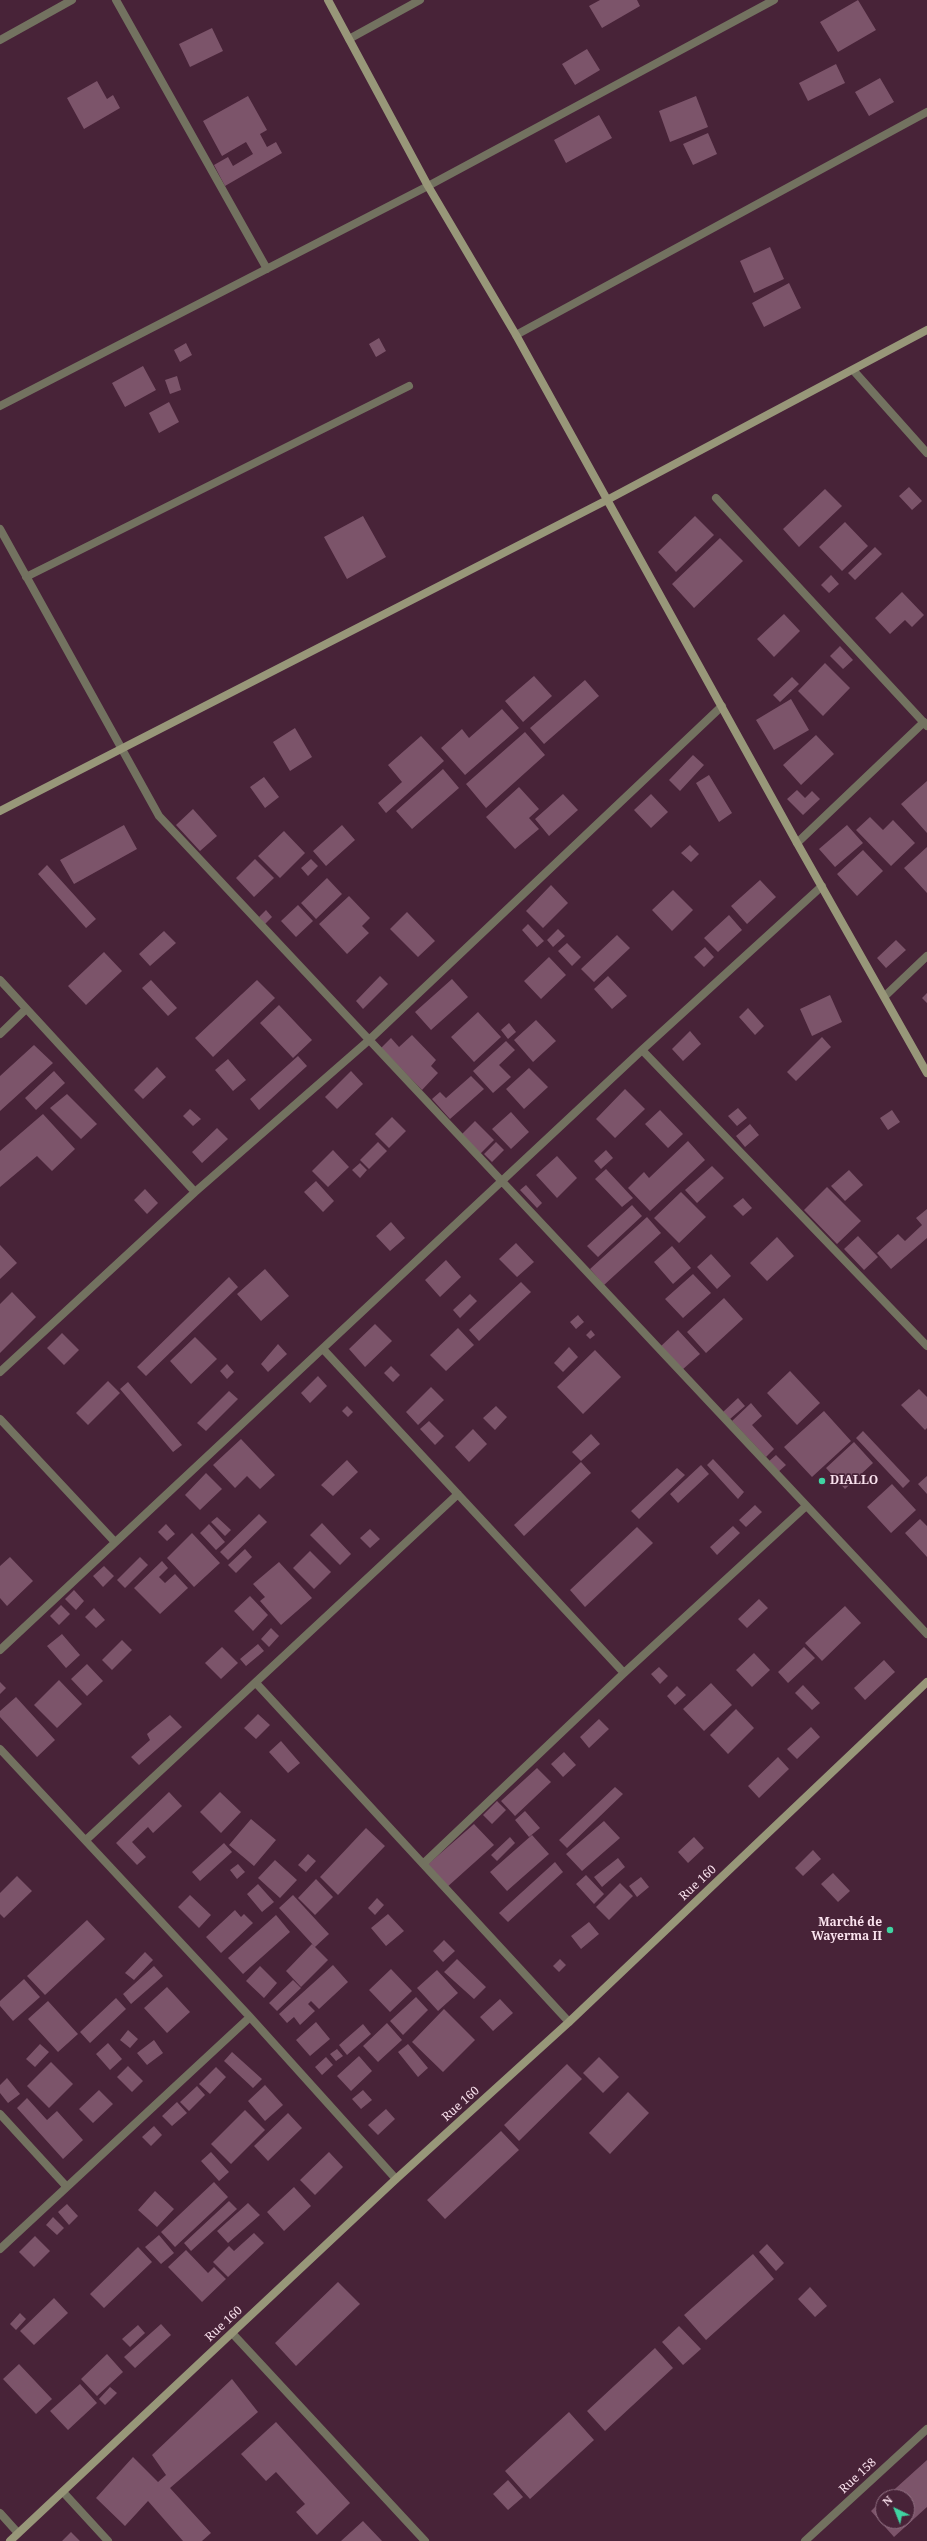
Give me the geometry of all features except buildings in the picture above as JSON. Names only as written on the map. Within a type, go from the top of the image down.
[{"type":"street","points":[[0,40],[72,0]]},
{"type":"street","points":[[116,0],[267,269]]},
{"type":"street","points":[[328,0],[428,186],[516,335],[797,843],[885,996],[927,1073]]},
{"type":"street","points":[[349,39],[420,0]]},
{"type":"street","points":[[0,406],[428,186],[774,0]]},
{"type":"street","points":[[516,335],[927,112]]},
{"type":"street","points":[[0,811],[607,500],[927,330]]},
{"type":"street","points":[[853,370],[927,453]]},
{"type":"street","points":[[26,577],[409,386]]},
{"type":"street","points":[[716,498],[925,724],[797,843]]},
{"type":"street","points":[[0,529],[159,816],[368,1041],[503,1182],[805,1507],[927,1634]]},
{"type":"street","points":[[0,1372],[195,1192],[368,1041],[722,706]]},
{"type":"street","points":[[0,1650],[114,1541],[503,1182],[642,1050],[822,886]]},
{"type":"street","points":[[885,996],[927,956]]},
{"type":"street","points":[[0,980],[195,1192]]},
{"type":"street","points":[[0,1034],[26,1009]]},
{"type":"street","points":[[642,1050],[927,1346]]},
{"type":"street","points":[[323,1349],[624,1673]]},
{"type":"street","points":[[0,1419],[114,1541]]},
{"type":"street","points":[[86,1840],[458,1494]]},
{"type":"street","points":[[423,1864],[624,1673],[805,1507]]},
{"type":"street","name":"Rue 160","points":[[10,2541],[396,2179],[569,2022],[927,1682]]},
{"type":"street","points":[[256,1683],[569,2022]]},
{"type":"street","points":[[0,1749],[250,2017],[396,2179]]},
{"type":"street","points":[[0,2249],[66,2186],[250,2017]]},
{"type":"street","points":[[0,2114],[66,2186]]},
{"type":"street","points":[[232,2333],[423,2540]]},
{"type":"street","name":"Rue 158","points":[[805,2541],[927,2429]]},
{"type":"street","points":[[63,2492],[108,2541]]},
{"type":"street","points":[[0,2513],[18,2533]]},
{"type":"place","name":"DIALLO","points":[[822,1481]]},
{"type":"place","name":"Marché de Wayerma II","points":[[890,1930]]}]
